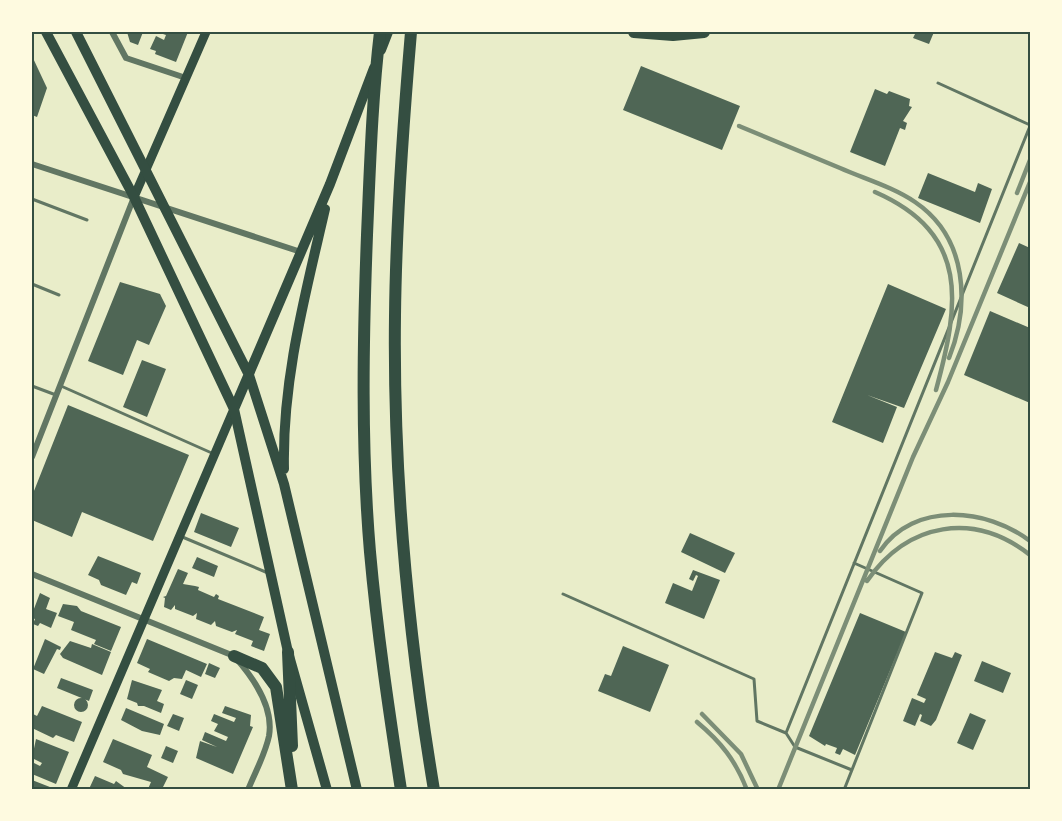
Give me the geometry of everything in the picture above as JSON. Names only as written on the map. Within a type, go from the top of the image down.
[{"type":"highway","points":[[380,32],[372,98],[364,306],[366,471],[370,551],[388,707],[401,789]]},
{"type":"highway","points":[[411,32],[401,155],[395,316],[402,521],[434,789]]},
{"type":"highway","points":[[634,32],[673,35],[704,32]]},
{"type":"highway","points":[[288,652],[291,676],[292,789]]},
{"type":"highway","points":[[234,656],[262,668],[276,687],[292,789]]},
{"type":"main road","points":[[46,32],[134,197],[234,409],[288,652],[327,789]]},
{"type":"main road","points":[[76,32],[249,375],[284,484],[357,789]]},
{"type":"main road","points":[[134,197],[206,32]]},
{"type":"main road","points":[[71,789],[142,618],[330,184],[388,32]]},
{"type":"main road","points":[[284,484],[283,434],[289,373],[330,184]]},
{"type":"street","points":[[112,32],[126,58],[186,78]]},
{"type":"street","points":[[32,164],[301,252]]},
{"type":"street","points":[[32,457],[134,197]]},
{"type":"street","points":[[32,573],[234,656],[254,681],[269,722],[266,748],[248,789]]},
{"type":"lane","points":[[786,733],[1030,125],[938,83]]},
{"type":"lane","points":[[32,199],[87,220]]},
{"type":"lane","points":[[32,284],[59,295]]},
{"type":"lane","points":[[32,386],[56,395]]},
{"type":"lane","points":[[60,386],[214,454]]},
{"type":"lane","points":[[178,536],[270,574]]},
{"type":"lane","points":[[844,789],[922,593],[854,563]]},
{"type":"lane","points":[[563,594],[754,679],[758,721],[786,733],[795,747],[852,770]]},
{"type":"building","points":[[127,32],[143,32],[138,45],[130,42]]},
{"type":"building","points":[[157,32],[188,32],[176,62],[155,54],[156,51],[150,49],[156,36],[164,40],[166,35]]},
{"type":"building","points":[[916,32],[934,32],[929,44],[913,38]]},
{"type":"building","points":[[32,56],[47,88],[37,117],[32,115]]},
{"type":"building","points":[[641,66],[740,106],[722,150],[623,110]]},
{"type":"building","points":[[875,89],[887,94],[889,91],[910,99],[909,106],[912,107],[903,121],[907,123],[905,130],[900,128],[885,166],[850,152]]},
{"type":"building","points":[[928,173],[975,192],[978,183],[992,189],[980,223],[918,198]]},
{"type":"building","points":[[1019,243],[1030,248],[1030,308],[997,293]]},
{"type":"building","points":[[120,282],[160,294],[166,306],[149,345],[137,340],[123,375],[88,361]]},
{"type":"building","points":[[888,284],[946,309],[904,408],[867,395],[897,407],[883,443],[832,422]]},
{"type":"building","points":[[990,311],[1030,328],[1030,403],[964,375]]},
{"type":"building","points":[[142,360],[166,369],[147,417],[123,407]]},
{"type":"building","points":[[68,405],[189,455],[153,541],[82,512],[72,537],[32,520],[32,496]]},
{"type":"building","points":[[201,513],[239,528],[231,547],[194,532]]},
{"type":"building","points":[[690,533],[735,553],[725,573],[681,552]]},
{"type":"building","points":[[98,556],[141,573],[137,584],[132,582],[126,595],[101,585],[99,580],[88,575]]},
{"type":"building","points":[[197,557],[218,566],[214,577],[192,568]]},
{"type":"building","points":[[178,569],[188,573],[183,584],[199,587],[198,590],[214,597],[216,594],[219,596],[218,599],[264,617],[259,630],[270,634],[264,651],[251,646],[253,641],[235,634],[237,630],[232,632],[216,626],[215,621],[211,625],[196,619],[197,613],[193,616],[175,609],[175,605],[171,610],[164,607],[165,598],[163,597],[166,596]]},
{"type":"building","points":[[693,570],[720,580],[704,619],[665,603],[673,583],[692,591],[698,576],[696,575],[693,581],[689,579]]},
{"type":"building","points":[[40,593],[50,598],[46,609],[57,613],[51,628],[40,623],[38,626],[33,624],[35,619],[32,618],[32,614]]},
{"type":"building","points":[[63,604],[77,606],[81,611],[121,627],[111,651],[94,644],[96,640],[71,630],[74,622],[58,616]]},
{"type":"building","points":[[860,613],[906,632],[855,755],[843,749],[840,755],[835,753],[837,748],[826,744],[825,746],[809,736]]},
{"type":"building","points":[[45,639],[61,647],[60,650],[57,649],[44,674],[33,669]]},
{"type":"building","points":[[147,639],[207,664],[201,677],[186,670],[182,679],[174,678],[169,681],[148,672],[150,669],[137,663]]},
{"type":"building","points":[[70,641],[91,648],[92,644],[111,652],[102,675],[63,658],[60,654]]},
{"type":"building","points":[[623,646],[669,665],[650,712],[598,691],[605,674],[611,676]]},
{"type":"building","points":[[935,652],[952,658],[955,652],[962,655],[936,720],[931,726],[920,721],[922,715],[920,714],[915,726],[903,721],[912,698],[924,703],[926,699],[917,695]]},
{"type":"building","points":[[982,661],[1011,673],[1003,693],[974,681]]},
{"type":"building","points":[[209,663],[220,668],[215,678],[205,674]]},
{"type":"building","points":[[61,678],[93,690],[89,701],[57,688]]},
{"type":"building","points":[[132,680],[162,690],[157,701],[164,704],[161,713],[138,706],[137,703],[127,699]]},
{"type":"building","points":[[186,680],[198,685],[192,699],[180,694]]},
{"type":"building","points":[[81,698],[86,700],[88,705],[86,710],[81,712],[76,710],[74,705],[76,700]]},
{"type":"building","points":[[42,706],[82,722],[74,742],[56,735],[53,738],[32,728],[33,714],[37,716]]},
{"type":"building","points":[[225,706],[251,715],[250,726],[253,727],[233,774],[196,758],[200,741],[217,747],[202,740],[205,732],[226,741],[228,737],[214,731],[218,724],[211,721],[214,714],[234,722],[236,718],[222,713]]},
{"type":"building","points":[[126,708],[164,724],[160,735],[142,731],[121,720]]},
{"type":"building","points":[[970,713],[986,720],[973,750],[957,743]]},
{"type":"building","points":[[173,714],[184,718],[179,731],[167,726]]},
{"type":"building","points":[[36,739],[69,752],[56,784],[32,774],[32,762],[40,766],[42,763],[32,758]]},
{"type":"building","points":[[113,739],[152,755],[147,767],[168,777],[162,789],[148,789],[151,782],[123,774],[121,770],[103,762]]},
{"type":"building","points":[[166,746],[178,751],[173,763],[161,758]]},
{"type":"building","points":[[95,776],[114,784],[116,781],[127,789],[89,789]]},
{"type":"building","points":[[32,780],[55,789],[32,789]]},
{"type":"railway","points":[[739,126],[898,192],[933,217],[946,234],[955,253],[960,274],[960,316],[949,358]]},
{"type":"railway","points":[[1017,193],[1030,160]]},
{"type":"railway","points":[[778,790],[913,457],[948,382],[1030,182]]},
{"type":"railway","points":[[875,192],[906,209],[928,229],[943,251],[950,275],[952,301],[950,329],[936,390]]},
{"type":"railway","points":[[880,551],[894,535],[912,524],[931,517],[952,515],[973,516],[993,522],[1013,530],[1030,541]]},
{"type":"railway","points":[[867,581],[883,561],[902,546],[922,535],[943,529],[965,528],[987,532],[1009,541],[1030,555]]},
{"type":"railway","points":[[702,714],[741,754],[758,790]]},
{"type":"railway","points":[[697,722],[727,753],[747,790]]}]
